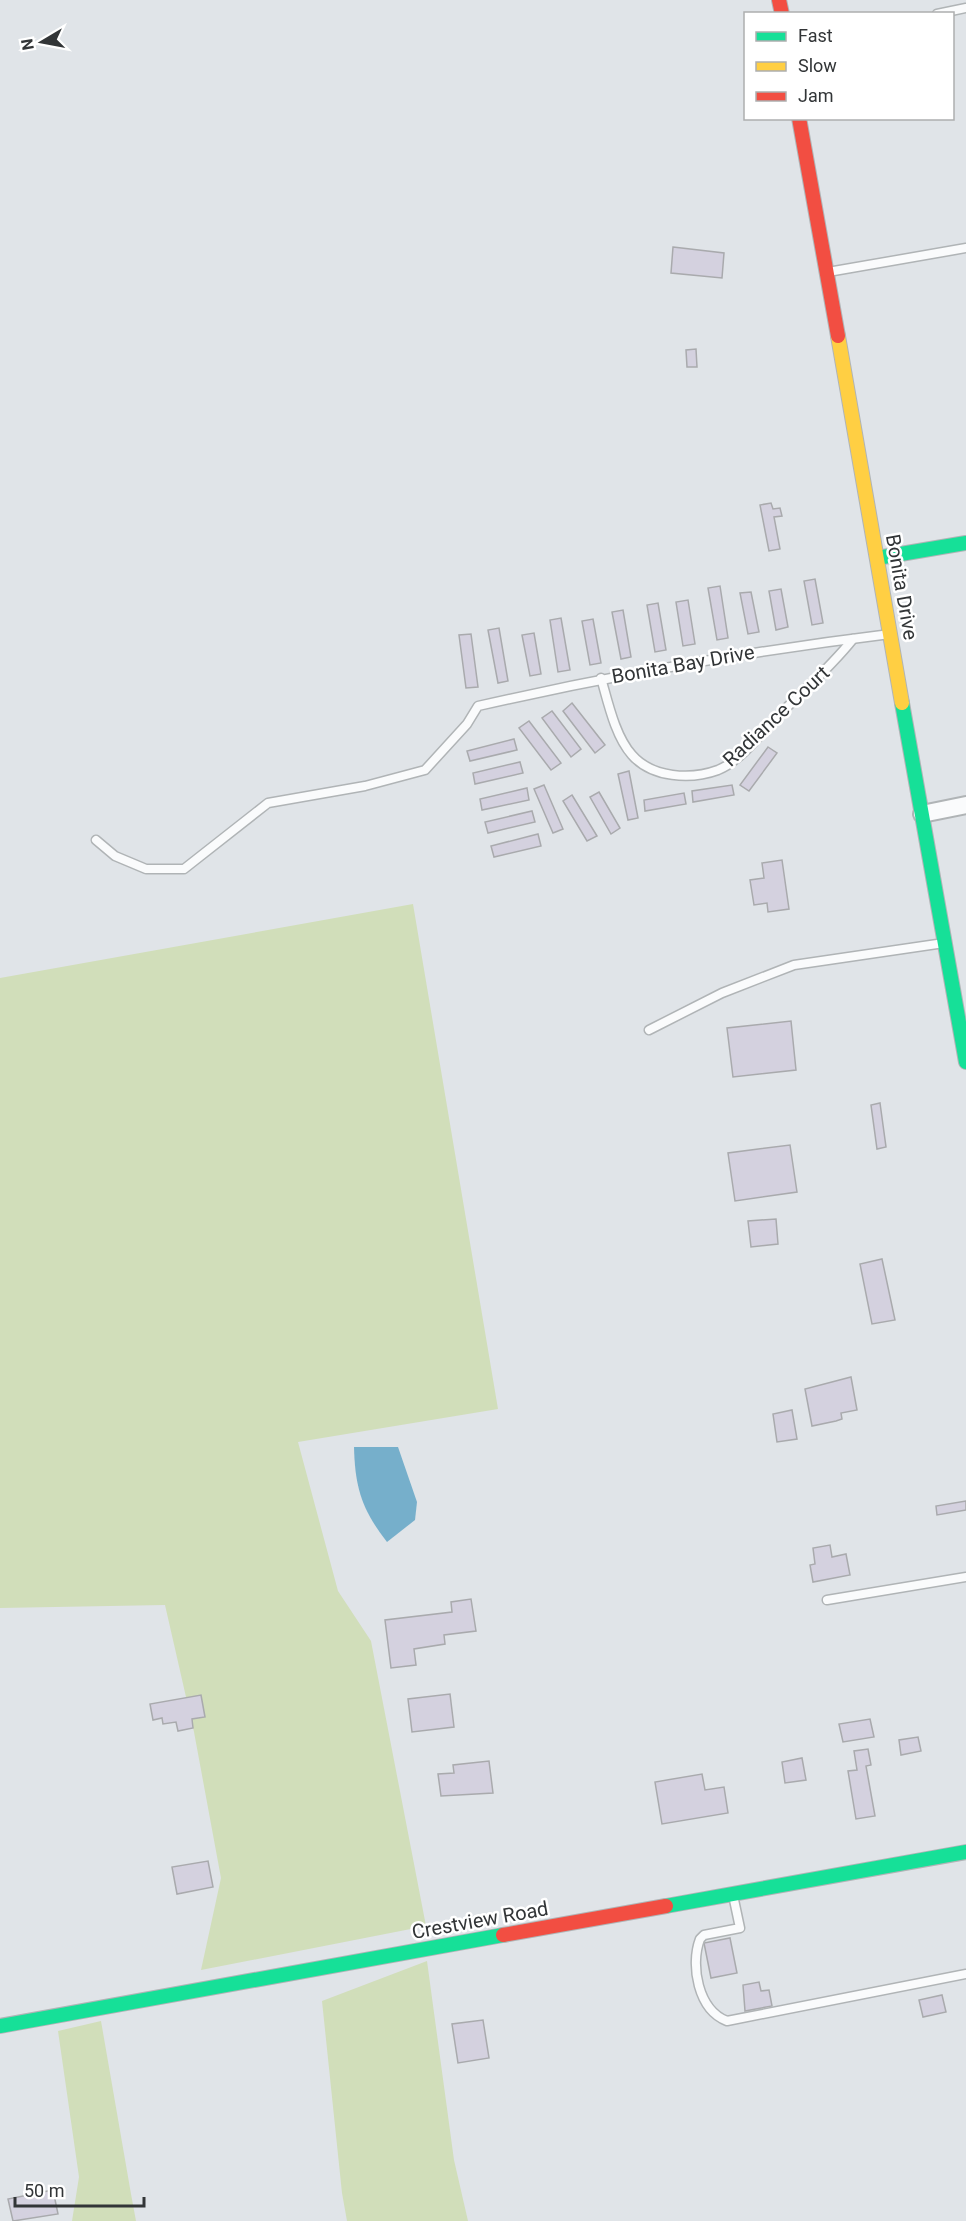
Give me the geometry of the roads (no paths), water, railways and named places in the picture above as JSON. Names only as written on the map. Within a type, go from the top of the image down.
[{"type":"street","name":"Bonita Drive","points":[[799,120],[966,1062]]},
{"type":"street","points":[[877,558],[966,543]]},
{"type":"street","points":[[922,814],[966,805]]},
{"type":"street","name":"Crestview Road","points":[[0,2026],[966,1852]]},
{"type":"lane","points":[[947,12],[966,8]]},
{"type":"lane","points":[[825,273],[966,248]]},
{"type":"lane","name":"Bonita Bay Drive","points":[[96,840],[115,856],[146,869],[184,869],[268,803],[365,786],[425,770],[467,724],[478,706],[602,678],[784,647],[891,634]]},
{"type":"lane","name":"Radiance Court","points":[[602,678],[608,703],[632,755],[655,770],[678,777],[718,770],[738,757],[830,668],[853,639]]},
{"type":"lane","points":[[649,1030],[722,993],[794,965],[945,942]]},
{"type":"lane","points":[[827,1600],[966,1577]]},
{"type":"lane","points":[[733,1894],[740,1928],[704,1935],[700,1939],[696,1968],[706,2004],[717,2017],[727,2020],[966,1974]]},
{"type":"water","points":[[354,1447],[398,1447],[417,1502],[415,1520],[387,1542],[371,1519],[358,1487]]}]
